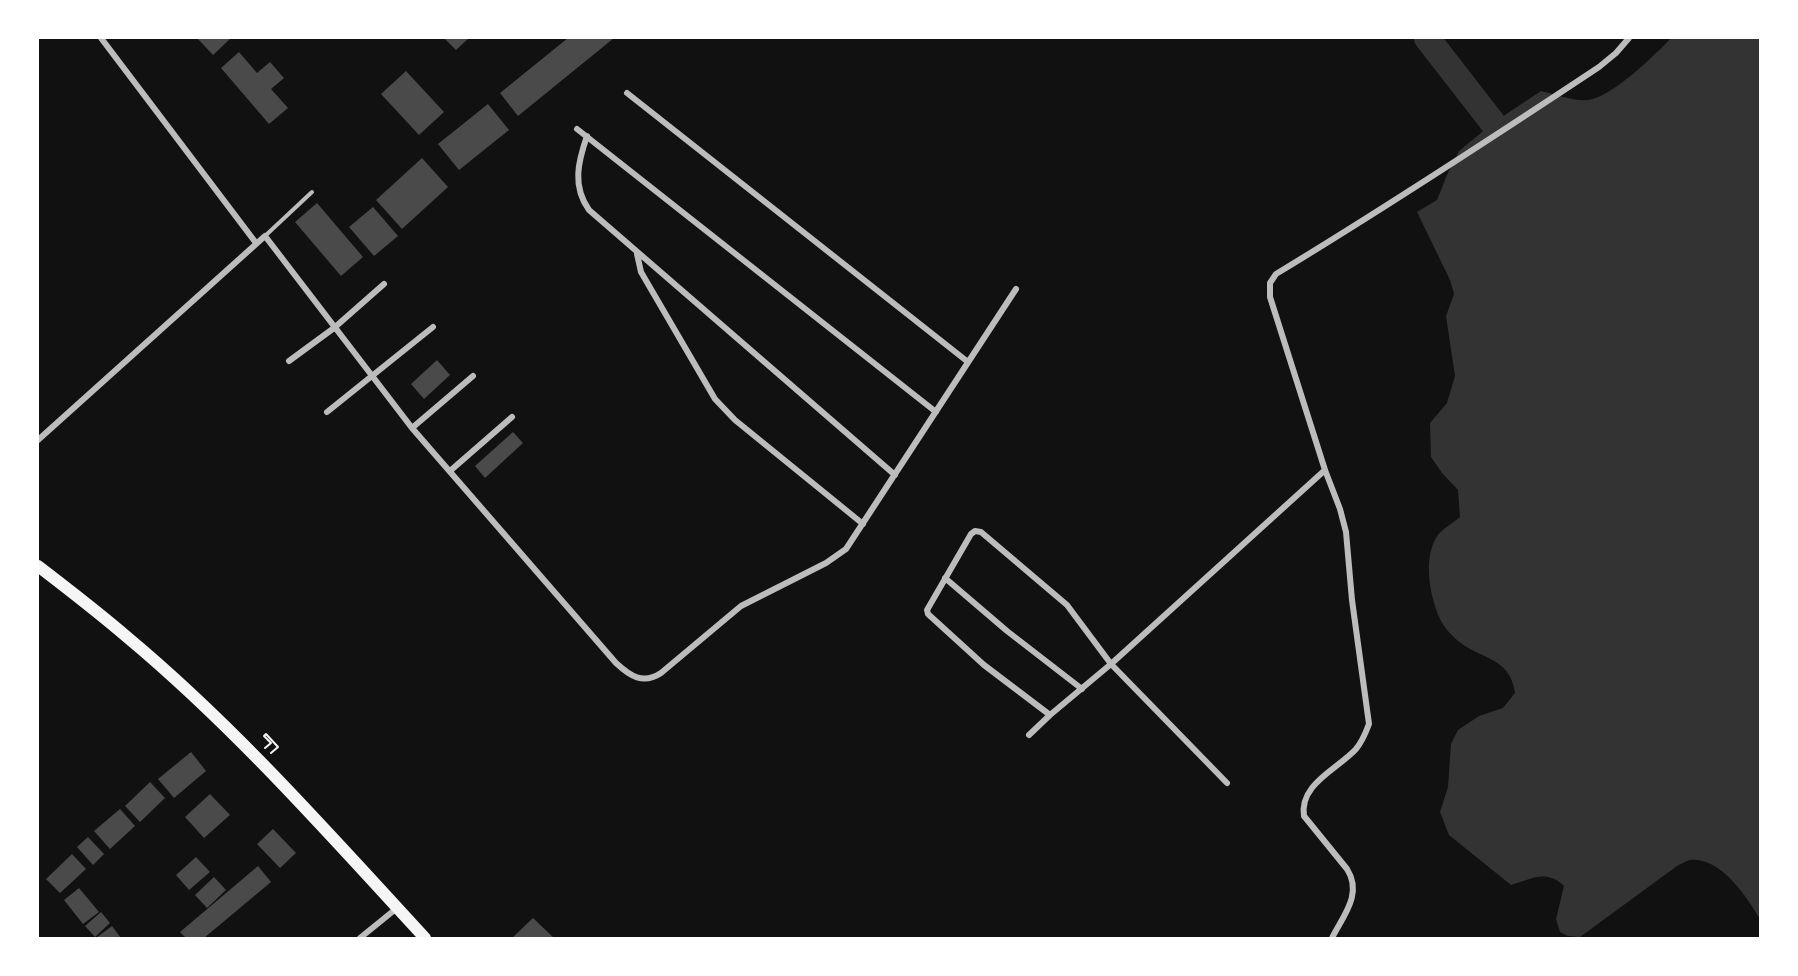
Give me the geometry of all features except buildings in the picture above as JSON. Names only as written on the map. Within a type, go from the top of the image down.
[{"type":"main road","points":[[38,566],[128,637],[194,697],[281,784],[425,939]]},
{"type":"street","points":[[101,38],[256,243]]},
{"type":"street","points":[[1332,939],[1353,898],[1352,877],[1304,816],[1303,808],[1306,797],[1313,787],[1357,748],[1369,724],[1352,600],[1346,532],[1270,297],[1270,283],[1276,274],[1351,229],[1428,178],[1461,160],[1599,67],[1629,38]]},
{"type":"street","points":[[627,93],[968,362]]},
{"type":"street","points":[[577,129],[936,412]]},
{"type":"street","points":[[586,136],[581,152],[577,183],[583,203],[596,218],[895,475]]},
{"type":"street","points":[[38,440],[265,236],[412,428],[616,663],[628,674],[644,680],[661,672],[741,606],[834,559],[846,549],[1016,289]]},
{"type":"street","points":[[637,254],[641,272],[715,399],[735,420],[863,524]]},
{"type":"street","points":[[289,361],[334,328],[384,284]]},
{"type":"street","points":[[327,412],[433,327]]},
{"type":"street","points":[[412,428],[473,376]]},
{"type":"street","points":[[450,471],[512,417]]},
{"type":"street","points":[[1029,735],[1325,470]]},
{"type":"street","points":[[1050,715],[984,665],[930,617],[927,610],[971,534],[975,531],[981,532],[1067,605],[1111,664],[1227,783]]},
{"type":"street","points":[[945,578],[1007,631],[1082,689]]},
{"type":"street","points":[[360,939],[398,908]]},
{"type":"lane","points":[[265,236],[312,192]]},
{"type":"path","points":[[271,743],[264,736],[265,734],[278,747],[271,753]]},
{"type":"shaded area","points":[[1671,38],[1760,38],[1760,919],[1748,900],[1722,871],[1701,860],[1690,860],[1677,866],[1580,937],[1568,936],[1560,932],[1556,919],[1564,886],[1545,877],[1532,878],[1511,885],[1449,835],[1440,812],[1448,787],[1451,744],[1458,730],[1479,716],[1503,708],[1515,693],[1512,681],[1501,665],[1466,647],[1447,630],[1433,600],[1429,578],[1432,547],[1440,532],[1460,517],[1458,490],[1431,457],[1430,423],[1447,403],[1455,376],[1446,316],[1454,294],[1450,280],[1417,212],[1437,200],[1459,151],[1493,123],[1541,91],[1577,100],[1588,100],[1609,92],[1632,75]]},
{"type":"waterway","points":[[1427,38],[1493,123]]}]
